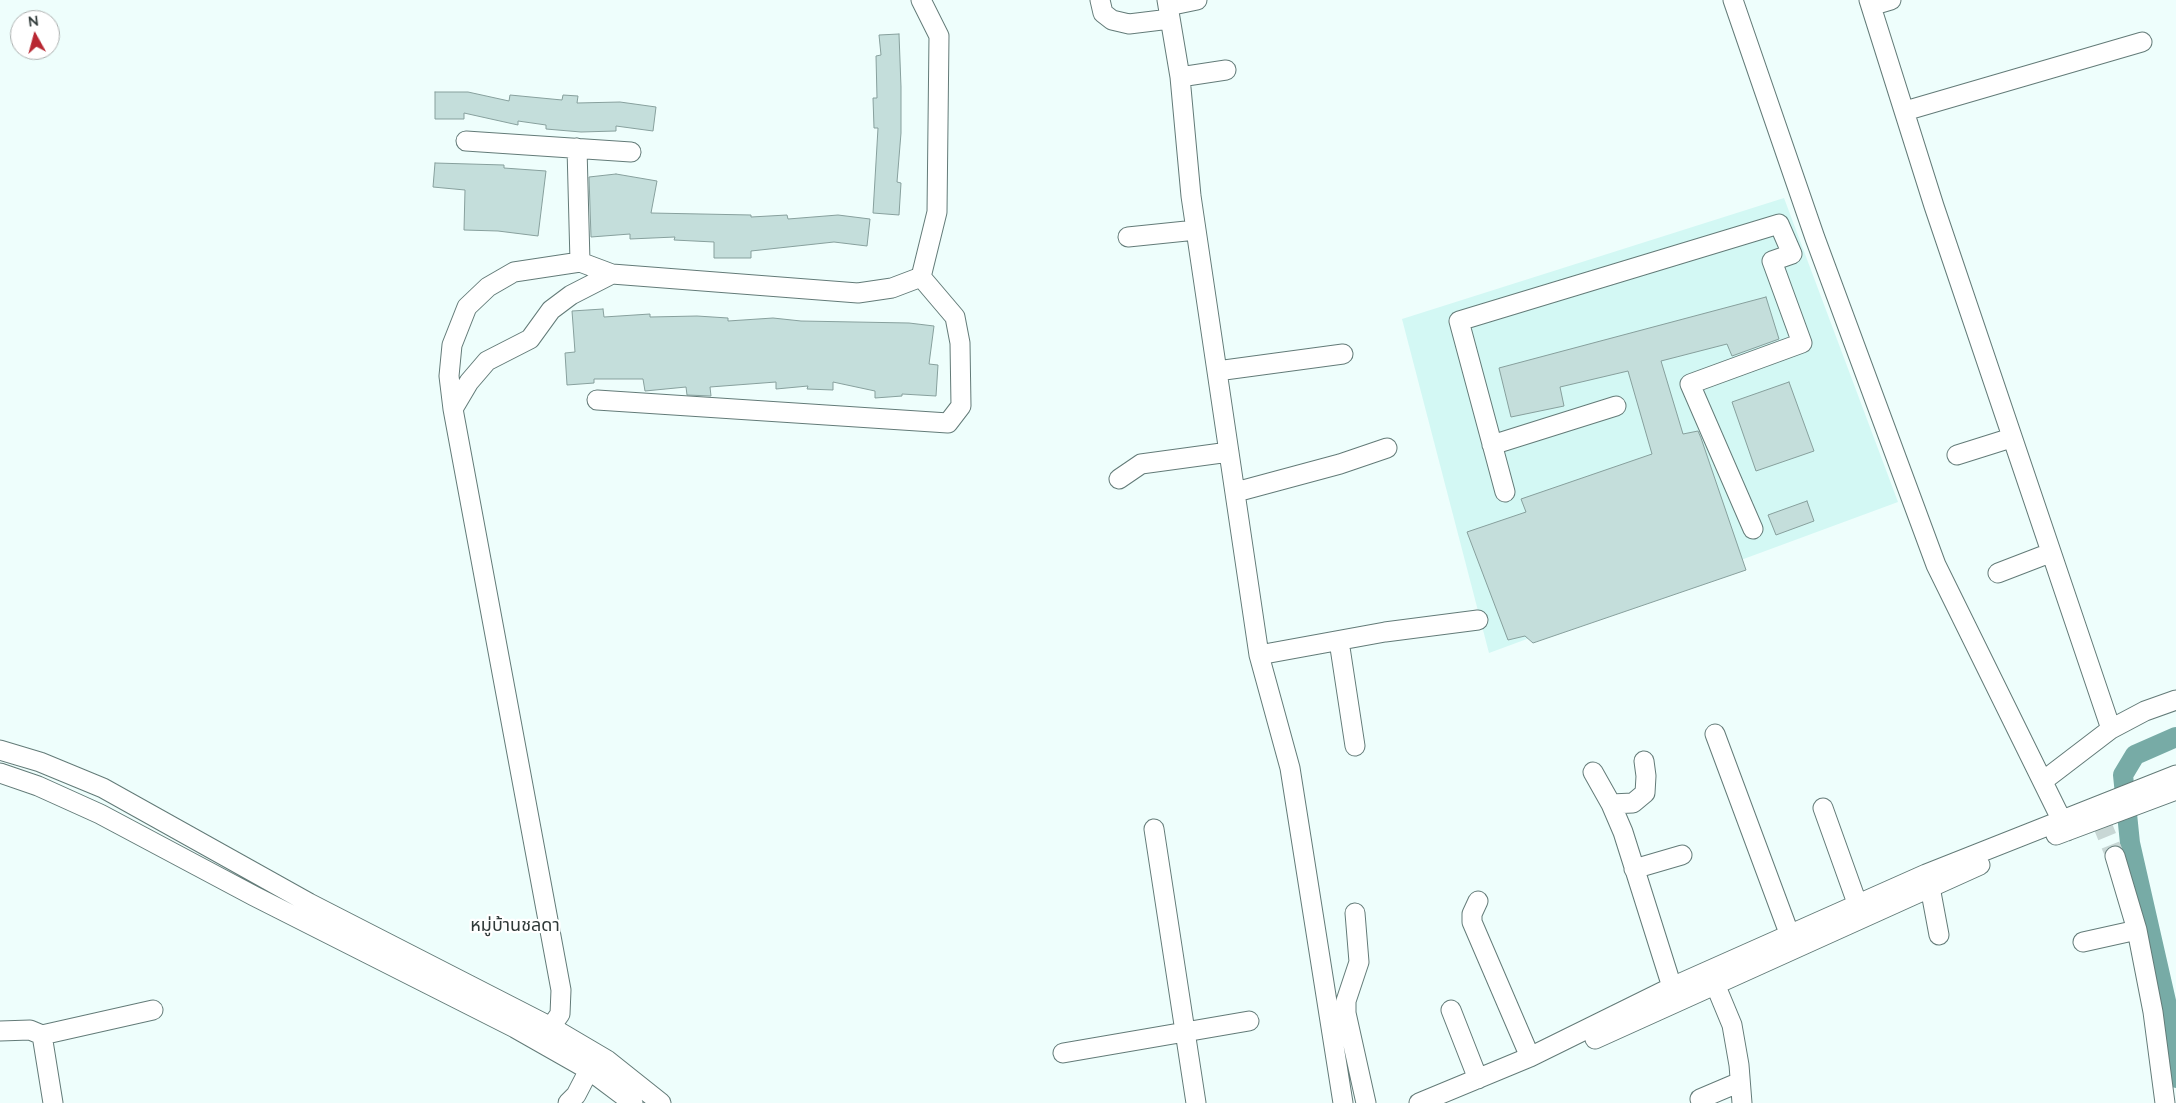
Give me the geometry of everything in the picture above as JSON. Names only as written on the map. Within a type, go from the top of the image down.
[{"type":"street","points":[[921,0],[939,36],[939,46],[937,212],[921,277]]},
{"type":"street","points":[[1100,0],[1103,12],[1112,20],[1129,24],[1197,0]]},
{"type":"street","points":[[1733,0],[1815,238],[1946,589],[2064,825]]},
{"type":"street","points":[[1891,0],[1870,3],[2011,438],[2111,729]]},
{"type":"street","points":[[1168,9],[1180,76],[1196,230],[1259,655],[1290,768],[1342,1103]]},
{"type":"street","points":[[1905,111],[2142,42]]},
{"type":"street","points":[[1180,76],[1226,70]]},
{"type":"street","points":[[466,141],[631,152]]},
{"type":"street","points":[[577,148],[580,262]]},
{"type":"street","points":[[1505,492],[1459,321],[1779,224],[1792,254],[1772,261],[1802,343],[1690,384],[1753,529]]},
{"type":"street","points":[[1128,238],[1196,230]]},
{"type":"street","points":[[1789,246],[1815,238]]},
{"type":"street","points":[[540,1042],[560,1014],[561,990],[453,409],[449,376],[452,345],[467,307],[488,287],[514,272],[580,262],[612,274],[858,293],[892,288],[921,277]]},
{"type":"street","points":[[453,409],[469,382],[487,361],[530,339],[551,310],[571,295],[612,274]]},
{"type":"street","points":[[597,400],[948,423],[961,406],[960,343],[955,317],[921,277]]},
{"type":"street","points":[[1217,371],[1343,354]]},
{"type":"street","points":[[1492,445],[1616,406]]},
{"type":"street","points":[[1957,455],[2011,438]]},
{"type":"street","points":[[1236,492],[1340,464],[1387,448]]},
{"type":"street","points":[[1119,479],[1141,464],[1229,452]]},
{"type":"street","points":[[1998,573],[2050,553]]},
{"type":"street","points":[[1259,655],[1478,620]]},
{"type":"street","points":[[1339,641],[1354,746]]},
{"type":"street","points":[[2043,780],[2111,729],[2145,711],[2176,700]]},
{"type":"street","points":[[1715,734],[1789,933]]},
{"type":"street","points":[[0,750],[40,762],[103,788],[308,903],[551,1027],[607,1060],[661,1103]]},
{"type":"street","points":[[1611,804],[1633,802],[1644,793],[1646,776],[1644,761]]},
{"type":"street","points":[[1593,772],[1611,804],[1672,987]]},
{"type":"street","points":[[0,773],[38,786],[100,814],[254,896],[540,1042],[589,1070],[633,1103]]},
{"type":"street","points":[[2103,810],[2146,786],[2176,775]]},
{"type":"street","points":[[1419,1103],[1530,1057],[1672,987],[1789,933],[1858,904],[2103,810],[2170,793]]},
{"type":"street","points":[[1823,808],[1858,904]]},
{"type":"street","points":[[1455,1103],[2064,825]]},
{"type":"street","points":[[1154,829],[1196,1103]]},
{"type":"street","points":[[1634,869],[1682,855]]},
{"type":"street","points":[[2114,856],[2137,930],[2153,1012],[2166,1103]]},
{"type":"street","points":[[1930,887],[1939,936]]},
{"type":"street","points":[[1478,902],[1472,914],[1472,922],[1530,1057]]},
{"type":"street","points":[[1355,912],[1358,962],[1346,1000],[1346,1013],[1366,1103]]},
{"type":"street","points":[[2083,942],[2137,930]]},
{"type":"street","points":[[1715,984],[1732,1025],[1742,1103]]},
{"type":"street","points":[[0,1031],[30,1030],[42,1035],[153,1010]]},
{"type":"street","points":[[1451,1010],[1478,1079]]},
{"type":"street","points":[[1063,1053],[1249,1021]]},
{"type":"street","points":[[42,1035],[53,1103]]},
{"type":"street","points":[[568,1103],[576,1095],[589,1070]]},
{"type":"street","points":[[1700,1099],[1740,1082]]},
{"type":"shaded area","points":[[1784,198],[1898,502],[1489,653],[1402,319]]},
{"type":"building","points":[[899,34],[901,133],[897,182],[901,183],[899,215],[873,213],[878,128],[874,128],[873,98],[877,98],[876,56],[881,55],[879,35]]},
{"type":"building","points":[[435,92],[468,92],[509,101],[510,95],[562,100],[563,95],[578,96],[577,103],[620,102],[656,107],[653,131],[616,126],[616,131],[581,132],[546,129],[546,125],[518,121],[518,125],[464,113],[464,119],[435,119]]},
{"type":"building","points":[[435,163],[504,165],[504,168],[546,171],[538,236],[498,231],[464,230],[465,190],[433,187]]},
{"type":"building","points":[[616,174],[657,181],[651,213],[751,215],[751,217],[787,215],[788,219],[838,215],[870,219],[867,246],[834,242],[751,251],[751,258],[714,258],[714,242],[674,240],[675,237],[630,239],[630,234],[591,237],[589,177]]},
{"type":"building","points":[[1766,297],[1779,339],[1732,356],[1727,344],[1661,361],[1683,434],[1698,431],[1701,438],[1746,570],[1533,643],[1525,636],[1508,640],[1467,532],[1526,512],[1521,499],[1652,454],[1628,371],[1560,387],[1564,406],[1511,417],[1499,368]]},
{"type":"building","points":[[603,309],[604,317],[650,314],[650,317],[697,316],[728,318],[728,321],[773,318],[801,321],[909,323],[934,326],[929,364],[938,365],[936,396],[902,394],[902,396],[875,398],[875,391],[833,382],[833,390],[807,389],[808,386],[776,389],[776,382],[710,387],[711,396],[687,395],[686,387],[645,391],[643,379],[594,379],[594,383],[567,385],[565,353],[575,352],[572,311]]},
{"type":"building","points":[[1789,382],[1814,451],[1756,471],[1732,402]]},
{"type":"building","points":[[1807,501],[1814,521],[1776,535],[1768,515]]},
{"type":"waterway","points":[[2176,737],[2135,755],[2123,775],[2130,843],[2173,1032],[2176,1078]]},
{"type":"tunnel","points":[[2100,819],[2115,856]]},
{"type":"district","name":"หมู่บ้านชลดา","points":[[515,926]]}]
